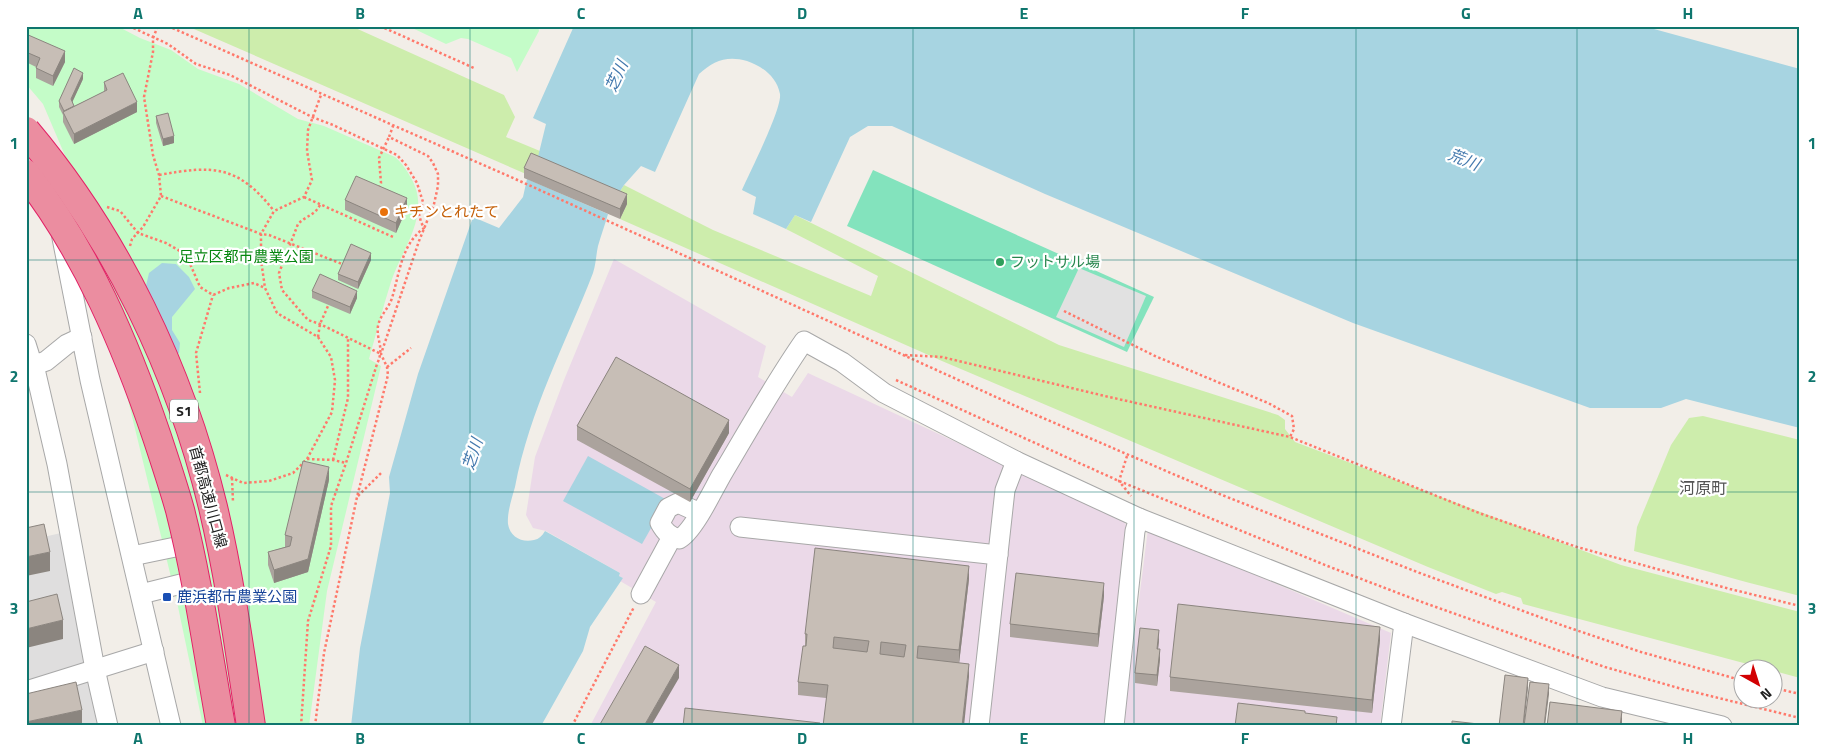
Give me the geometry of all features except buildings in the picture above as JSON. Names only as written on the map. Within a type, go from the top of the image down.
[{"type":"highway","name":"首都高速川口線","points":[[26,131],[71,190],[127,282],[149,324],[178,396],[200,460],[217,525],[227,571],[251,726]]},
{"type":"highway","points":[[26,149],[68,208],[114,282],[148,355],[164,397],[186,460],[199,510],[217,591],[239,726]]},
{"type":"highway","name":"首都高速川口線","points":[[26,174],[63,228],[84,264],[141,388],[180,510],[196,584],[221,726]]},
{"type":"street","points":[[26,136],[37,154],[58,206],[62,248],[90,380],[171,726]]},
{"type":"street","points":[[26,181],[47,213],[62,248]]},
{"type":"street","points":[[58,206],[96,203]]},
{"type":"street","points":[[30,366],[46,361],[67,344],[82,337]]},
{"type":"street","points":[[700,513],[678,503],[668,508],[660,523],[665,532],[672,537],[679,539],[685,536],[700,513],[774,387],[804,341],[842,362],[884,393],[1016,461],[1404,623],[1602,696],[1719,725]]},
{"type":"street","points":[[26,344],[31,360],[30,366],[58,464],[95,669],[108,726]]},
{"type":"street","points":[[979,726],[1005,490],[1016,461]]},
{"type":"street","points":[[1114,726],[1137,510]]},
{"type":"street","points":[[740,527],[998,555]]},
{"type":"street","points":[[641,594],[672,537]]},
{"type":"street","points":[[132,556],[185,545],[199,614],[203,619],[207,621],[246,612]]},
{"type":"street","points":[[141,594],[193,581]]},
{"type":"street","points":[[1391,726],[1404,623]]},
{"type":"street","points":[[26,691],[154,651]]},
{"type":"path","points":[[129,26],[174,48],[196,64],[230,75],[312,117],[333,124],[401,159],[417,182],[423,202],[420,214],[424,228]]},
{"type":"path","points":[[130,247],[132,239],[138,233],[161,196],[144,97],[153,52],[153,38],[158,26]]},
{"type":"path","points":[[168,26],[522,182],[1127,456],[1294,524],[1468,591],[1641,652],[1734,678]]},
{"type":"path","points":[[380,26],[474,68]]},
{"type":"path","points":[[219,472],[243,483],[268,480],[293,473],[307,459],[332,412],[335,380],[331,357],[318,337],[277,312],[265,288],[261,260],[261,234],[274,211],[304,197],[312,180],[306,142],[312,117],[321,95]]},
{"type":"path","points":[[377,195],[382,183],[379,158],[393,126]]},
{"type":"path","points":[[301,726],[308,621],[331,546],[331,506],[376,364],[434,204],[438,186],[436,168],[428,156],[389,137]]},
{"type":"path","points":[[159,176],[192,169],[224,172],[256,189],[274,211]]},
{"type":"path","points":[[161,196],[342,264]]},
{"type":"path","points":[[304,197],[393,237]]},
{"type":"path","points":[[96,203],[120,211],[138,233],[166,243],[180,251],[191,266],[200,286],[214,295]]},
{"type":"path","points":[[320,205],[315,213],[298,224],[279,273],[282,290],[308,320],[381,354]]},
{"type":"path","points":[[316,726],[324,653],[357,497],[388,375],[387,367],[381,354],[378,327],[382,316],[392,300],[399,268],[410,241],[424,228]]},
{"type":"path","points":[[201,396],[196,353],[214,295],[229,288],[254,283],[265,288]]},
{"type":"path","points":[[318,337],[320,324],[328,306]]},
{"type":"path","points":[[1064,311],[1155,356],[1268,403],[1292,416],[1294,429],[1290,437]]},
{"type":"path","points":[[333,460],[348,398],[348,338]]},
{"type":"path","points":[[387,367],[411,348]]},
{"type":"path","points":[[901,354],[942,357],[1290,437],[1479,513],[1577,547],[1800,606]]},
{"type":"path","points":[[888,377],[1119,481],[1330,567],[1605,667],[1682,689],[1800,718]]},
{"type":"path","points":[[1127,456],[1119,481],[1137,510]]},
{"type":"path","points":[[307,459],[333,460],[346,463]]},
{"type":"path","points":[[357,497],[381,474]]},
{"type":"path","points":[[572,726],[641,594]]},
{"type":"path","points":[[1784,690],[1800,694]]},
{"type":"shaded area","points":[[614,259],[766,346],[758,377],[792,397],[808,373],[1123,520],[1129,530],[1104,726],[590,726],[656,602],[620,581],[623,578],[619,576],[620,573],[546,531],[533,528],[526,515],[535,457],[564,380]]},
{"type":"shaded area","points":[[1079,268],[1146,296],[1124,347],[1056,317]]},
{"type":"shaded area","points":[[1148,529],[1391,633],[1380,726],[1123,726]]},
{"type":"shaded area","points":[[61,533],[104,726],[26,726],[26,541]]},
{"type":"green space","name":"足立区都市農業公園","points":[[26,26],[117,26],[140,38],[171,50],[198,69],[239,84],[298,119],[324,126],[395,157],[402,164],[417,191],[417,218],[391,282],[369,359],[381,366],[327,591],[309,726],[203,726],[177,602],[114,342],[93,241],[72,172],[43,104],[26,84]]},
{"type":"green space","points":[[187,26],[351,26],[504,95],[515,117],[506,137],[540,151],[536,165],[526,174]]},
{"type":"green space","points":[[408,26],[538,26],[539,31],[517,72],[511,58],[468,39],[461,38],[446,44]]},
{"type":"green space","name":"フットサル場","points":[[873,170],[1154,297],[1127,352],[847,226]]},
{"type":"green space","points":[[624,185],[713,230],[871,296],[878,276],[786,229],[795,215],[1059,345],[1278,415],[1285,420],[1285,429],[1295,442],[1621,565],[1800,612],[1800,678],[1784,674],[1784,660],[1734,660],[1523,604],[1521,598],[1502,592],[1496,594],[1428,567],[942,361],[620,219],[627,204],[615,199]]},
{"type":"green space","points":[[1703,416],[1800,440],[1800,596],[1634,551],[1637,527],[1671,445],[1689,418]]},
{"type":"water","points":[[574,26],[1643,26],[1800,69],[1800,428],[1686,399],[1661,408],[1590,408],[1353,323],[1045,194],[892,126],[868,126],[850,137],[811,222],[795,215],[786,229],[753,214],[756,197],[742,190],[771,126],[780,94],[776,82],[768,73],[753,63],[740,59],[721,60],[699,74],[655,172],[641,166],[624,185],[615,199],[536,165],[546,124],[533,118]]},
{"type":"water","name":"芝川","points":[[527,179],[608,214],[598,246],[593,273],[549,378],[530,431],[510,505],[508,515],[509,529],[514,536],[525,541],[537,539],[545,531],[620,573],[619,576],[623,578],[590,627],[583,651],[541,726],[351,726],[360,648],[390,493],[389,477],[418,374],[473,217],[499,228],[523,197]]},
{"type":"water","points":[[162,263],[176,264],[189,277],[195,289],[172,317],[172,330],[180,343],[179,353],[175,356],[145,290],[149,273]]},
{"type":"water","points":[[588,456],[667,500],[642,544],[563,501]]},
{"type":"place","name":"キチンとれたて","points":[[384,212]]},
{"type":"place","name":"フットサル場","points":[[1000,262]]},
{"type":"place","name":"鹿浜都市農業公園","points":[[167,597]]},
{"type":"district","name":"河原町","points":[[1703,488]]},
{"type":"water label","name":"荒川","points":[[1464,159]]}]
